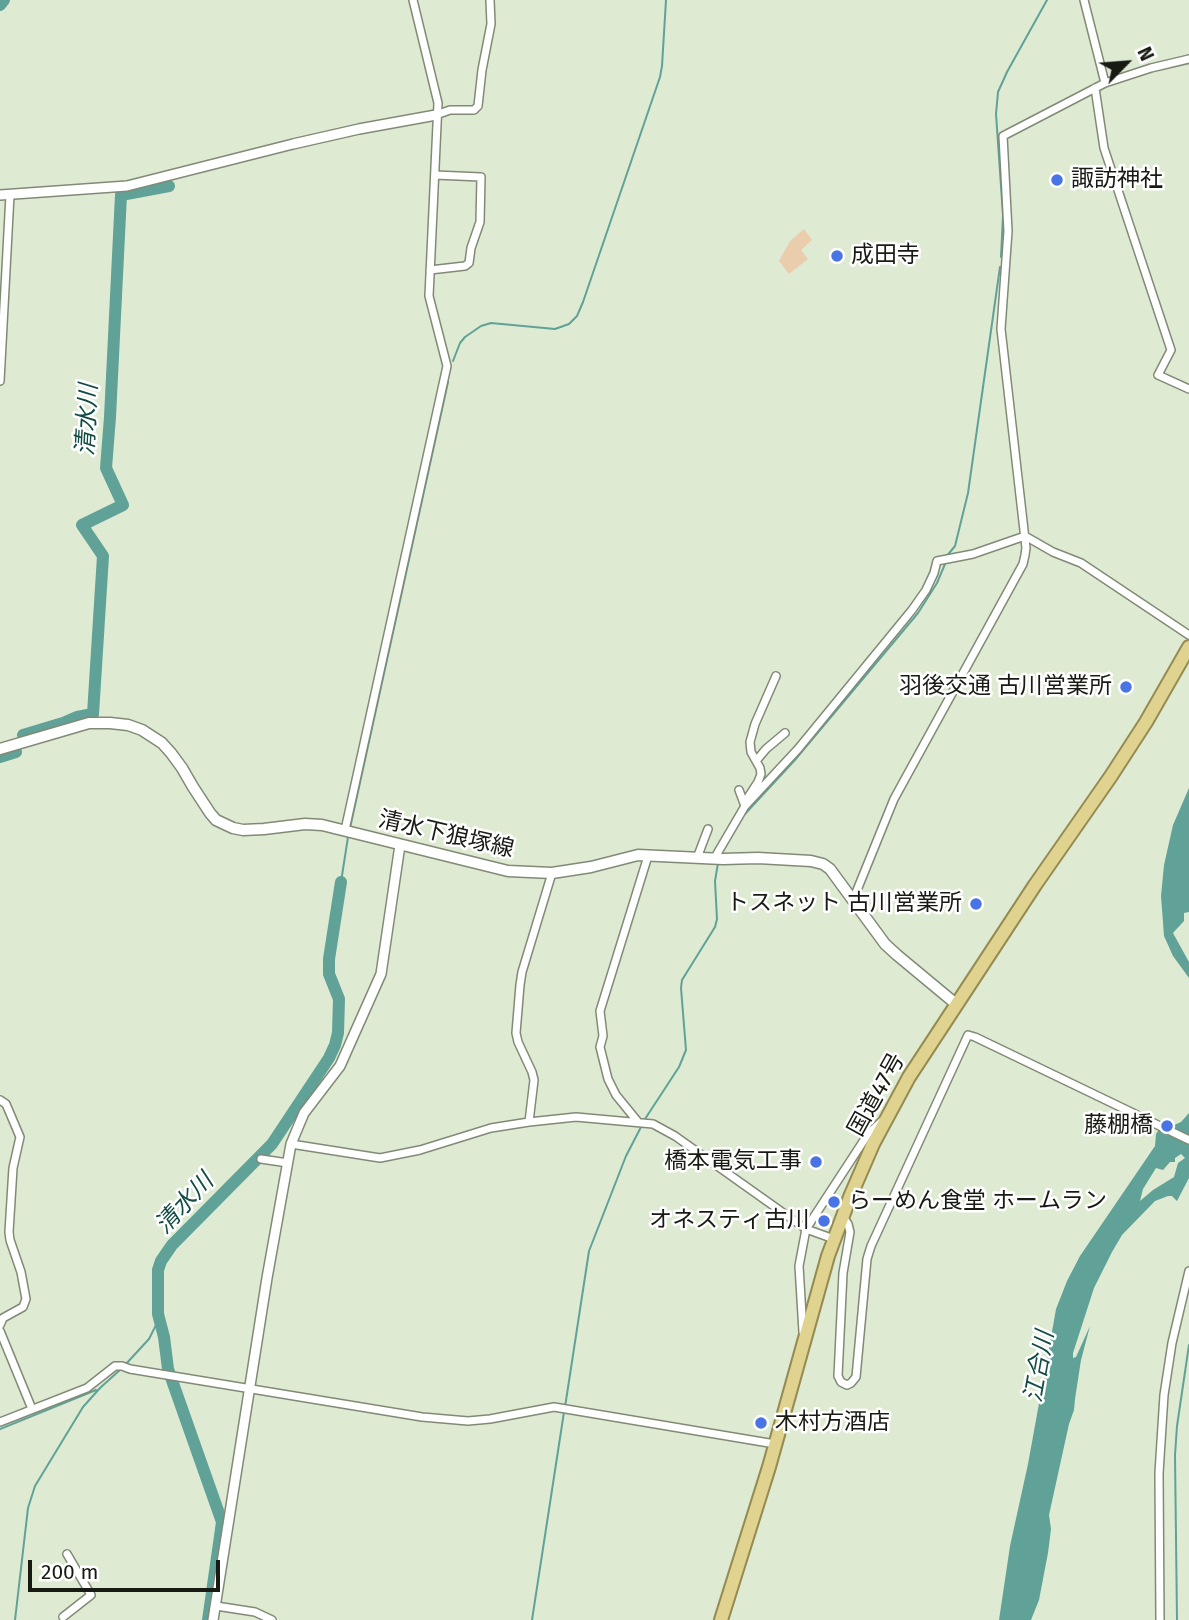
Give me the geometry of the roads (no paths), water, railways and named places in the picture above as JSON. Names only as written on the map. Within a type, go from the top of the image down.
[{"type":"highway","name":"国道47号","points":[[721,1620],[775,1444],[828,1256],[873,1144],[909,1077],[1146,722],[1189,647]]},
{"type":"main road","name":"清水下狼塚線","points":[[0,749],[89,723],[128,726],[153,736],[171,753],[210,813],[225,825],[243,830],[322,825],[508,871],[552,873],[592,867],[638,855],[758,858],[823,864],[830,869],[891,950],[956,1004]]},
{"type":"street","points":[[348,831],[447,366],[429,296],[438,103],[414,0]]},
{"type":"street","points":[[0,381],[5,195],[127,186],[359,129],[450,110],[474,110],[478,106],[491,24],[490,0]]},
{"type":"street","points":[[1084,0],[1105,83]]},
{"type":"street","points":[[853,900],[894,799],[1023,564],[1025,536],[1001,329],[1008,231],[1003,136],[1105,83],[1189,59]]},
{"type":"street","points":[[1095,88],[1104,148],[1171,350],[1158,375],[1189,388]]},
{"type":"street","points":[[430,270],[465,266],[469,263],[480,222],[481,177],[435,175]]},
{"type":"street","points":[[745,806],[798,749],[912,610],[926,590],[937,561],[973,554],[1025,536],[1080,563],[1189,635]]},
{"type":"street","points":[[718,859],[761,774],[751,752],[750,742],[776,676]]},
{"type":"street","points":[[756,761],[785,733]]},
{"type":"street","points":[[739,790],[745,806]]},
{"type":"street","points":[[697,858],[708,829]]},
{"type":"street","points":[[213,1620],[291,1144],[304,1113],[340,1066],[381,974],[400,845]]},
{"type":"street","points":[[642,1123],[616,1095],[608,1080],[600,1047],[603,1036],[600,1011],[648,856]]},
{"type":"street","points":[[529,1122],[534,1080],[516,1033],[520,985],[552,873]]},
{"type":"street","points":[[842,1216],[850,1232],[843,1273],[838,1376],[841,1382],[847,1385],[856,1377],[867,1259],[871,1246],[966,1037],[975,1037],[1189,1140]]},
{"type":"street","points":[[0,1100],[6,1104],[20,1137],[13,1168],[9,1212],[10,1240],[22,1272],[26,1299],[23,1307],[3,1318],[0,1325]]},
{"type":"street","points":[[804,1339],[799,1266],[806,1229],[868,1134],[889,1115]]},
{"type":"street","points":[[291,1144],[380,1158],[419,1150],[491,1128],[529,1122],[576,1117],[642,1123],[653,1125],[675,1136],[806,1229],[834,1238]]},
{"type":"street","points":[[261,1159],[288,1163]]},
{"type":"street","points":[[0,1213],[9,1212]]},
{"type":"street","points":[[1160,1620],[1159,1474],[1164,1395],[1172,1343],[1189,1270]]},
{"type":"street","points":[[0,1331],[32,1409]]},
{"type":"street","points":[[0,1423],[88,1388],[115,1366],[422,1417],[468,1421],[554,1407],[775,1444]]},
{"type":"street","points":[[61,1619],[91,1595],[67,1554]]},
{"type":"street","points":[[216,1606],[255,1612],[272,1620]]},
{"type":"water","points":[[1189,788],[1189,912],[1184,913],[1184,921],[1173,933],[1189,962],[1189,978],[1173,956],[1164,936],[1161,896],[1164,865],[1173,825]]},
{"type":"water","points":[[1189,1113],[1189,1178],[1177,1201],[1168,1196],[1155,1201],[1122,1235],[1094,1288],[1073,1353],[1073,1358],[1076,1357],[1090,1326],[1081,1360],[1074,1410],[1049,1515],[1051,1529],[1039,1600],[1031,1620],[999,1620],[1010,1546],[1056,1309],[1080,1256],[1155,1146],[1156,1134],[1162,1125],[1181,1122]],"holes":[[[1181,1154],[1185,1158],[1178,1163],[1174,1177],[1140,1201],[1143,1189],[1156,1168],[1163,1170]]]},
{"type":"waterway","points":[[0,5],[4,0]]},
{"type":"waterway","points":[[453,361],[460,343],[481,326],[491,323],[555,329],[569,324],[577,316],[660,77],[666,0]]},
{"type":"waterway","points":[[1001,257],[1003,215],[996,114],[998,92],[1047,0]]},
{"type":"waterway","name":"清水川","points":[[23,735],[93,714],[103,556],[82,525],[123,505],[106,468],[121,195],[169,186]]},
{"type":"waterway","points":[[946,557],[955,546],[968,493],[1000,267]]},
{"type":"waterway","points":[[350,828],[448,382]]},
{"type":"waterway","points":[[744,815],[794,761],[918,613],[937,583],[945,564]]},
{"type":"waterway","name":"清水川","points":[[0,757],[16,752]]},
{"type":"waterway","points":[[341,882],[348,837]]},
{"type":"waterway","points":[[645,1119],[679,1067],[686,1050],[682,980],[715,927],[715,881],[718,863]]},
{"type":"waterway","name":"清水川","points":[[208,1620],[222,1522],[168,1369],[158,1314],[158,1270],[172,1245],[272,1144],[329,1058],[338,1033],[339,999],[329,974],[329,959],[341,882]]},
{"type":"waterway","points":[[565,1407],[589,1251],[626,1156],[641,1127]]},
{"type":"waterway","points":[[125,1365],[149,1339],[158,1314]]},
{"type":"waterway","points":[[1177,1620],[1175,1455],[1189,1345]]},
{"type":"waterway","points":[[15,1620],[28,1508],[35,1486],[83,1407],[121,1369]]},
{"type":"waterway","points":[[0,1429],[96,1390]]},
{"type":"waterway","points":[[532,1620],[564,1412]]},
{"type":"place","name":"諏訪神社","points":[[1057,180]]},
{"type":"place","name":"成田寺","points":[[837,256]]},
{"type":"place","name":"羽後交通 古川営業所","points":[[1126,687]]},
{"type":"place","name":"トスネット 古川営業所","points":[[976,904]]},
{"type":"place","name":"藤棚橋","points":[[1167,1126]]},
{"type":"place","name":"橋本電気工事","points":[[816,1162]]},
{"type":"place","name":"らーめん食堂 ホームラン","points":[[834,1202]]},
{"type":"place","name":"オネスティ古川","points":[[824,1221]]},
{"type":"place","name":"木村方酒店","points":[[761,1423]]},
{"type":"water label","name":"江合川","points":[[1040,1367]]}]
